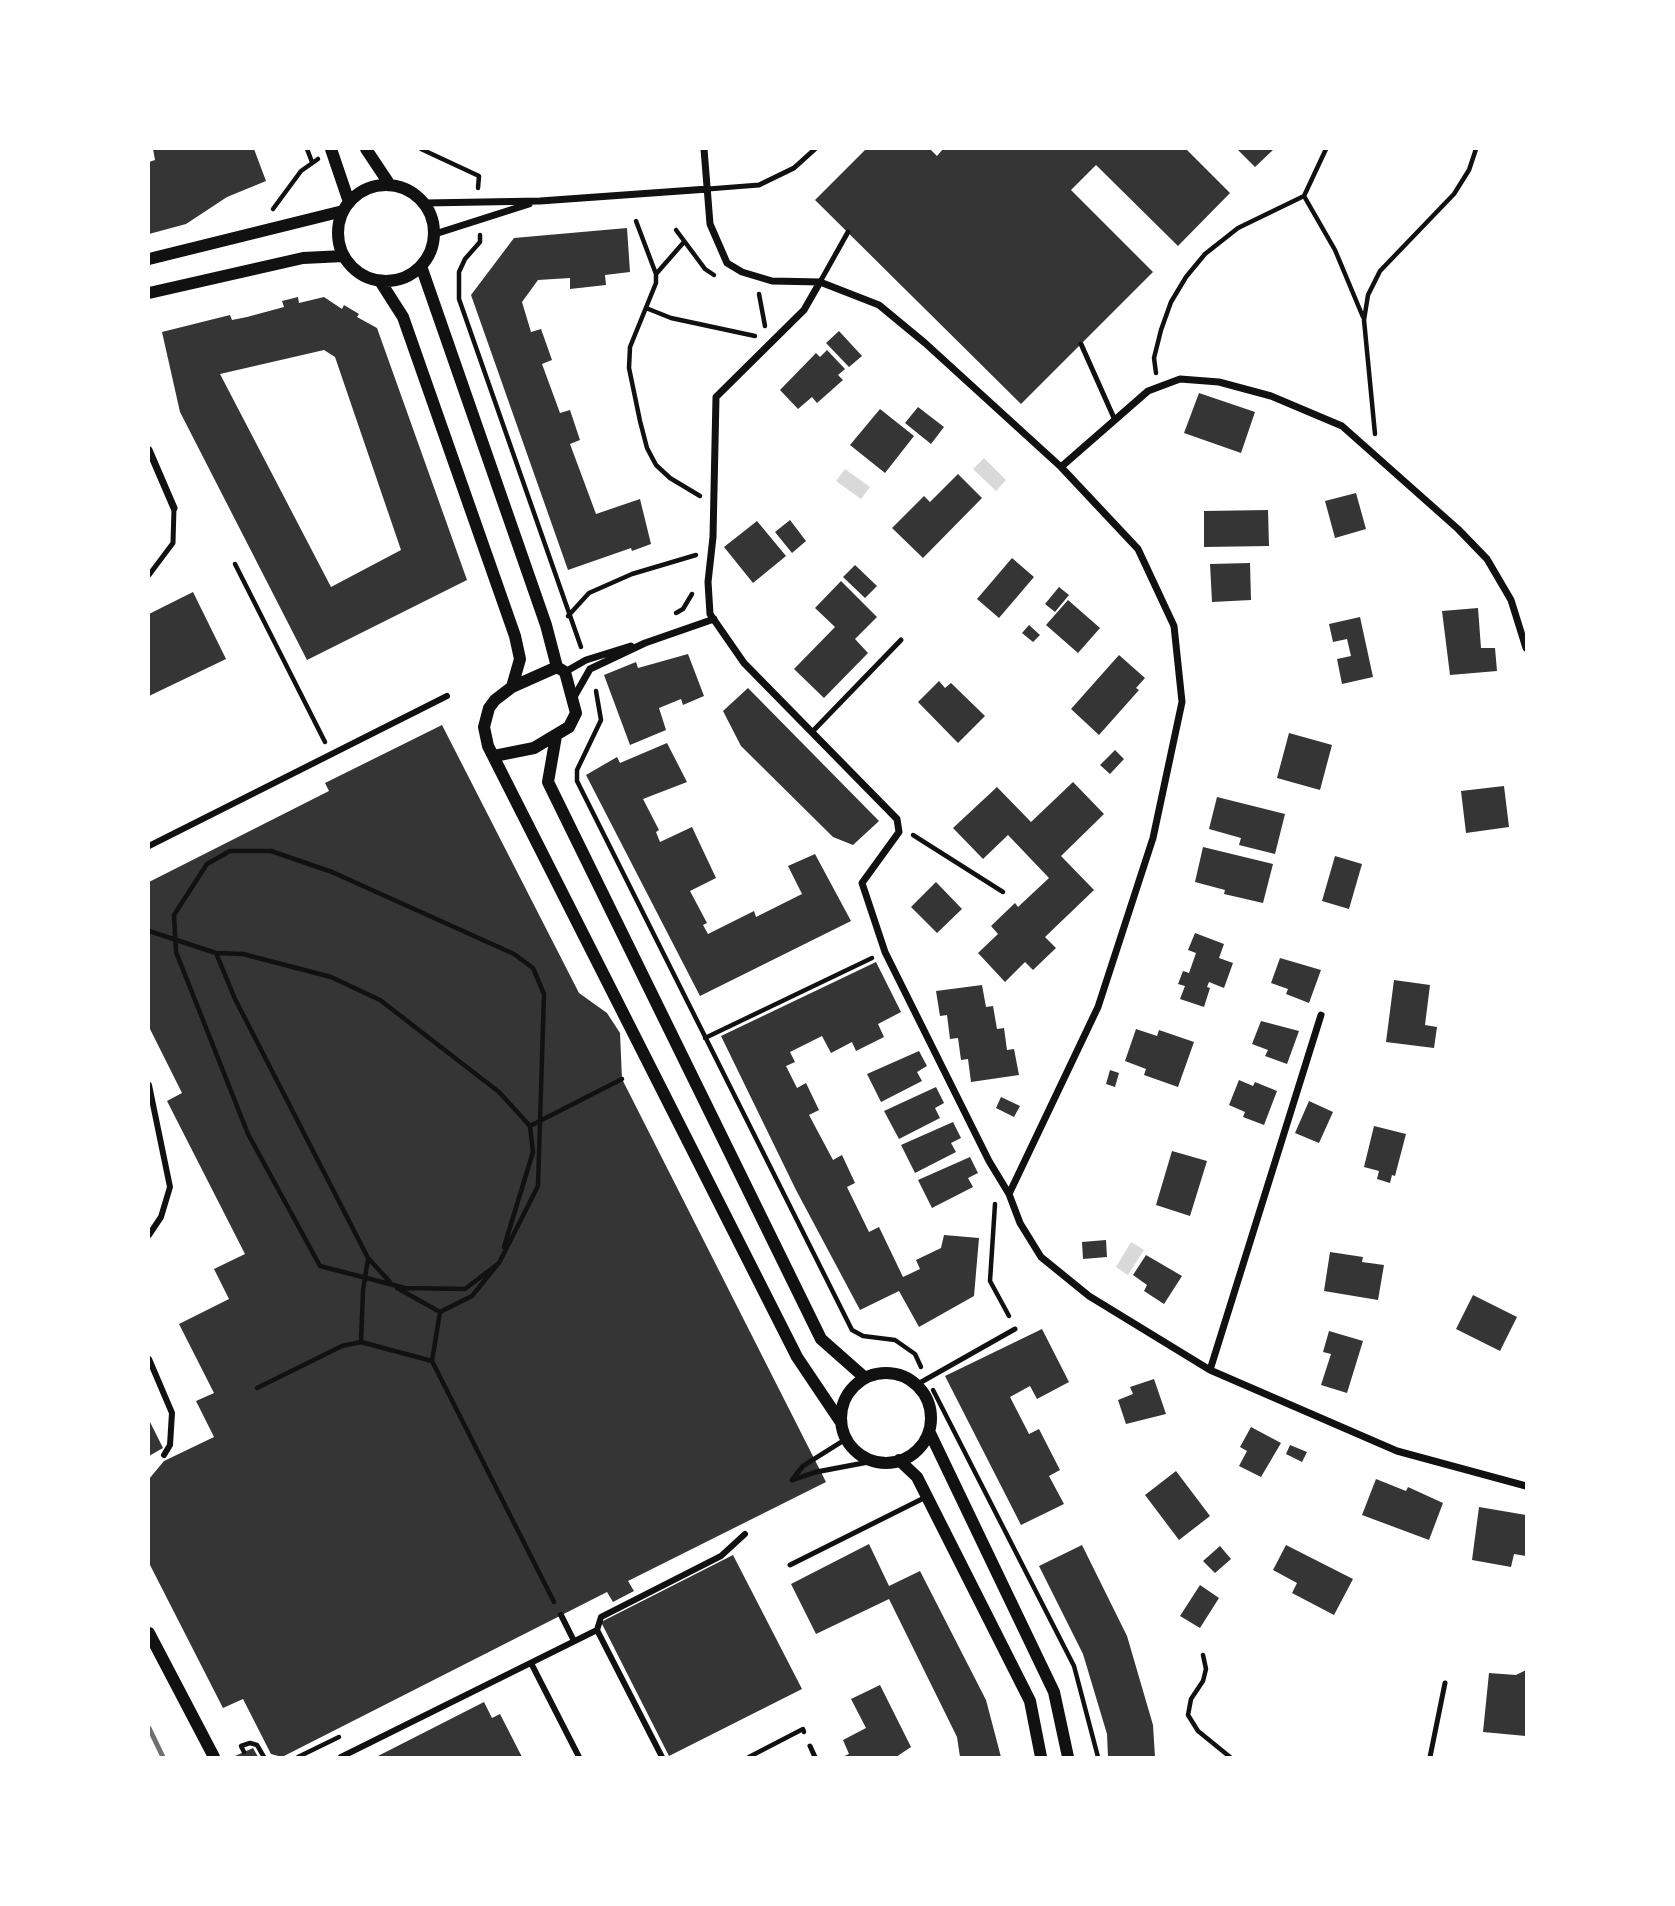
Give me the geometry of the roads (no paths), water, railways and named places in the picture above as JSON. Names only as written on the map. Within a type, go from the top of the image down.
[{"type":"street","points":[[331,149],[346,207],[339,226],[344,256],[353,268],[380,281],[403,317],[515,636],[520,659],[512,687]]},
{"type":"street","points":[[366,149],[390,185]]},
{"type":"street","points":[[704,149],[712,234],[727,262],[741,272],[772,281],[820,282],[879,305],[925,343],[1061,467],[1138,549],[1174,626],[1182,702],[1153,838],[1098,1007],[1009,1194]]},
{"type":"street","points":[[149,259],[346,207],[368,189],[390,185],[403,188],[425,204],[432,218],[435,234],[428,257],[421,266],[409,275],[380,281]]},
{"type":"street","points":[[425,204],[540,201],[708,189]]},
{"type":"street","points":[[435,234],[540,201]]},
{"type":"street","points":[[149,293],[303,258],[344,256]]},
{"type":"street","points":[[421,266],[573,697],[576,713],[574,721],[556,736],[534,748],[494,756]]},
{"type":"street","points":[[820,282],[804,310],[716,397],[709,603],[714,619],[744,663],[897,819],[899,832],[862,883],[885,952],[989,1161],[1009,1194],[1020,1223],[1041,1257],[1089,1296],[1210,1370],[1397,1451],[1526,1486]]},
{"type":"street","points":[[1061,467],[1148,391],[1180,379],[1219,382],[1271,396],[1342,426],[1375,453],[1487,559],[1511,600],[1526,648]]},
{"type":"street","points":[[149,450],[174,508]]},
{"type":"street","points":[[714,619],[512,687],[489,708],[484,727],[494,756],[797,1357],[840,1421],[846,1439],[856,1451],[874,1461],[899,1460],[914,1453],[929,1431]]},
{"type":"street","points":[[573,697],[590,669],[645,643]]},
{"type":"street","points":[[149,846],[447,696]]},
{"type":"street","points":[[556,736],[548,782],[821,1339],[864,1377]]},
{"type":"street","points":[[1210,1370],[1321,1016]]},
{"type":"street","points":[[149,1084],[170,1187],[161,1217],[149,1235]]},
{"type":"street","points":[[149,1359],[172,1413],[170,1445],[164,1455]]},
{"type":"street","points":[[840,1421],[844,1399],[855,1383],[864,1377],[883,1373],[910,1380],[923,1391],[929,1404],[929,1431],[1054,1692],[1068,1757]]},
{"type":"street","points":[[899,1460],[916,1477],[1030,1701],[1041,1757]]},
{"type":"street","points":[[662,1757],[597,1630],[601,1617],[721,1556],[745,1534]]},
{"type":"street","points":[[561,1615],[574,1641]]},
{"type":"street","points":[[341,1757],[597,1630]]},
{"type":"street","points":[[149,1633],[214,1757]]},
{"type":"street","points":[[531,1663],[579,1757]]},
{"type":"lane","points":[[708,189],[759,185],[794,168],[815,149]]},
{"type":"lane","points":[[820,282],[848,232]]},
{"type":"lane","points":[[1081,344],[1114,418]]},
{"type":"lane","points":[[149,575],[173,543],[174,508]]},
{"type":"lane","points":[[812,732],[901,640]]},
{"type":"lane","points":[[916,1385],[1015,1329]]},
{"type":"lane","points":[[846,1439],[803,1466],[792,1480],[816,1472],[874,1461]]},
{"type":"lane","points":[[790,1565],[926,1497]]},
{"type":"lane","points":[[1430,1757],[1445,1683]]},
{"type":"lane","points":[[810,1746],[815,1757]]},
{"type":"railway","points":[[149,1728],[163,1757]]}]
